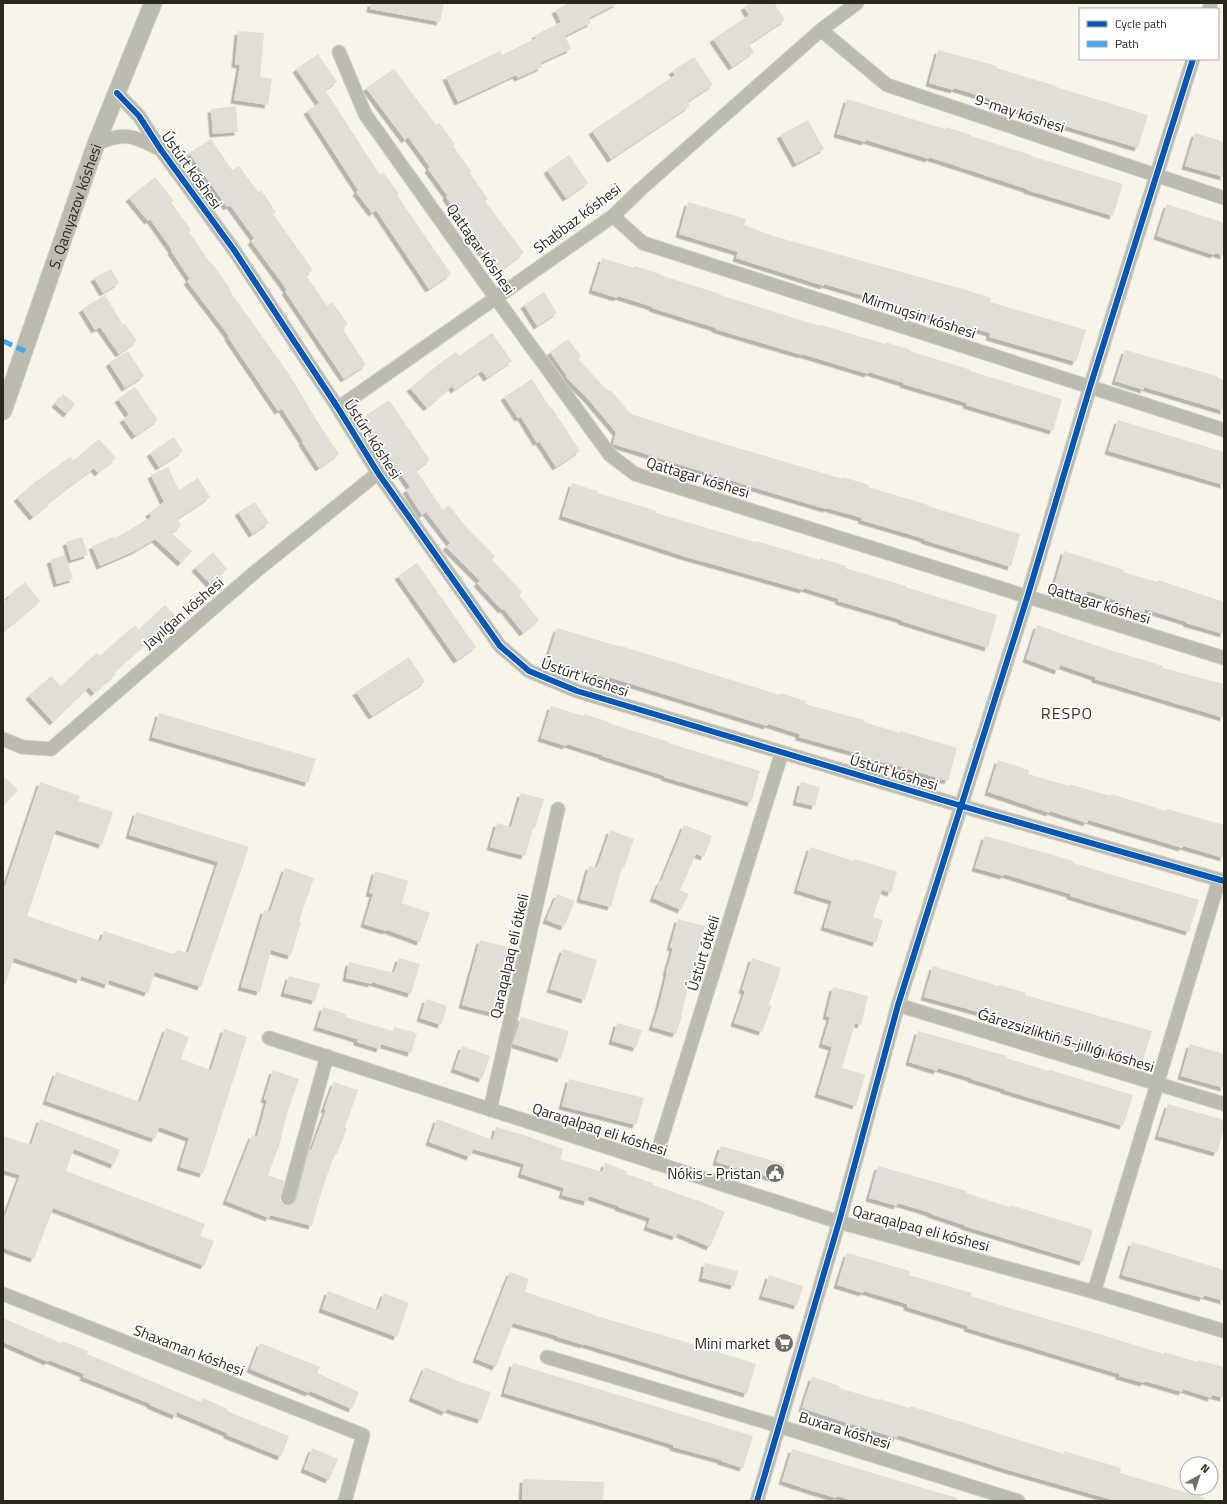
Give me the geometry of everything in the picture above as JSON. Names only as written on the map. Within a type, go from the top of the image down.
[{"type":"street","name":"S. Qanıyazov kóshesi","points":[[3,411],[96,144],[153,3]]},
{"type":"street","name":"Shabbaz kóshesi","points":[[338,408],[613,216],[821,30],[857,3]]},
{"type":"street","name":"9-may kóshesi","points":[[821,30],[887,85],[1224,198]]},
{"type":"street","name":"Qattagar kóshesi","points":[[339,52],[365,114],[495,298],[610,455],[634,474],[1224,658]]},
{"type":"street","points":[[757,1501],[839,1222],[898,1005],[960,806],[1028,598],[1090,387],[1193,60]]},
{"type":"street","name":"Ústúrt kóshesi","points":[[117,93],[138,116],[234,250],[338,408],[378,473],[500,646],[529,671],[577,691],[960,806],[1222,881]]},
{"type":"street","points":[[96,144],[111,137],[126,136],[140,139],[161,150]]},
{"type":"street","name":"Mirmuqsin kóshesi","points":[[613,216],[643,243],[1224,430]]},
{"type":"street","name":"Jayılǵan kóshesi","points":[[3,739],[22,747],[51,749],[255,572],[378,473]]},
{"type":"street","name":"Ústúrt ótkeli","points":[[654,1163],[782,752]]},
{"type":"street","name":"Qaraqalpaq eli ótkeli","points":[[490,1110],[558,809]]},
{"type":"street","points":[[1094,1292],[1156,1085],[1222,881]]},
{"type":"street","name":"Ǵárezsizliktiń 5-jıllıǵı kóshesi","points":[[898,1005],[1156,1085],[1224,1104]]},
{"type":"street","name":"Qaraqalpaq eli kóshesi","points":[[269,1038],[839,1222],[1094,1292],[1224,1331]]},
{"type":"street","points":[[288,1198],[326,1056]]},
{"type":"street","name":"Shaxaman kóshesi","points":[[3,1294],[363,1435],[345,1501]]},
{"type":"street","name":"Buxara kóshesi","points":[[547,1357],[778,1426],[1018,1501]]},
{"type":"building","points":[[371,3],[444,3],[440,22],[370,9]]},
{"type":"building","points":[[569,3],[618,3],[589,18],[591,23],[565,36],[571,49],[540,63],[542,67],[518,78],[516,75],[458,102],[446,77],[500,51],[502,55],[536,38],[535,35],[561,22],[555,10]]},
{"type":"building","points":[[751,3],[774,3],[785,20],[749,44],[754,52],[732,67],[713,39],[749,15],[744,7]]},
{"type":"building","points":[[238,31],[264,33],[260,77],[272,79],[268,105],[234,100],[240,65],[235,64]]},
{"type":"building","points":[[938,50],[997,66],[996,68],[1148,115],[1138,148],[1052,122],[1052,120],[989,101],[990,99],[954,88],[954,90],[929,83]]},
{"type":"building","points":[[318,54],[337,82],[325,90],[380,175],[383,172],[399,194],[397,195],[451,274],[429,289],[376,210],[372,213],[356,192],[358,190],[307,111],[319,103],[296,69]]},
{"type":"building","points":[[694,57],[713,85],[687,102],[690,106],[611,159],[592,131],[675,75],[672,71]]},
{"type":"building","points":[[394,69],[436,125],[439,123],[455,144],[453,146],[471,171],[469,172],[488,199],[485,201],[524,253],[497,273],[460,223],[463,221],[446,197],[447,195],[428,169],[430,167],[408,137],[405,140],[366,88]]},
{"type":"building","points":[[847,99],[945,129],[946,127],[1031,156],[1123,184],[1113,216],[1027,190],[929,157],[929,159],[866,140],[865,142],[837,134]]},
{"type":"building","points":[[236,106],[238,132],[213,134],[211,109]]},
{"type":"building","points":[[808,120],[824,149],[796,164],[780,135]]},
{"type":"building","points":[[1195,133],[1224,142],[1224,177],[1185,166]]},
{"type":"building","points":[[211,139],[232,170],[239,166],[258,192],[261,190],[276,212],[273,214],[313,270],[306,275],[327,306],[332,302],[348,324],[342,328],[366,365],[344,379],[285,291],[287,290],[251,241],[254,238],[230,205],[227,207],[189,153]]},
{"type":"building","points":[[569,155],[588,183],[566,198],[547,170]]},
{"type":"building","points":[[155,177],[174,201],[171,202],[191,230],[189,232],[287,371],[339,454],[319,468],[282,409],[278,411],[228,337],[229,336],[187,281],[190,279],[171,251],[172,250],[150,219],[148,221],[129,198]]},
{"type":"building","points":[[688,202],[746,219],[744,225],[773,236],[966,290],[991,298],[990,302],[1086,330],[1076,362],[989,337],[990,333],[824,284],[824,286],[736,258],[738,252],[679,234]]},
{"type":"building","points":[[1167,204],[1224,223],[1224,256],[1215,253],[1214,255],[1157,236]]},
{"type":"building","points":[[602,258],[634,268],[635,266],[720,295],[820,326],[821,325],[885,344],[885,342],[971,370],[970,371],[1062,399],[1053,431],[966,405],[967,403],[869,372],[868,374],[802,355],[715,329],[716,328],[618,296],[617,298],[592,290]]},
{"type":"building","points":[[111,269],[119,283],[103,293],[94,278]]},
{"type":"building","points":[[544,292],[557,313],[537,326],[524,305]]},
{"type":"building","points":[[105,295],[123,325],[125,324],[137,341],[119,354],[100,327],[95,330],[82,309]]},
{"type":"building","points":[[492,333],[512,361],[487,378],[482,371],[454,390],[452,386],[427,408],[410,388],[456,352],[459,356]]},
{"type":"building","points":[[568,339],[581,356],[578,359],[608,391],[610,390],[631,414],[711,440],[843,479],[843,477],[869,485],[868,487],[1020,534],[1011,567],[861,520],[862,518],[762,490],[613,444],[616,432],[587,398],[566,377],[567,376],[550,352]]},
{"type":"building","points":[[1125,350],[1217,376],[1224,380],[1224,411],[1144,387],[1144,390],[1115,381]]},
{"type":"building","points":[[128,351],[144,376],[125,388],[109,363]]},
{"type":"building","points":[[532,379],[580,451],[556,467],[539,441],[537,443],[521,417],[518,418],[504,397]]},
{"type":"building","points":[[135,387],[158,420],[135,436],[123,419],[129,415],[118,399]]},
{"type":"building","points":[[63,394],[75,404],[67,414],[55,404]]},
{"type":"building","points":[[389,400],[430,460],[416,470],[443,510],[449,505],[466,527],[495,556],[492,560],[522,592],[519,595],[539,620],[523,633],[504,609],[502,610],[477,583],[480,581],[446,547],[450,543],[426,512],[422,515],[406,490],[410,487],[362,418]]},
{"type":"building","points":[[1118,420],[1224,452],[1224,485],[1108,451]]},
{"type":"building","points":[[174,437],[183,451],[159,467],[150,453]]},
{"type":"building","points":[[99,439],[116,458],[98,473],[94,468],[50,501],[51,502],[33,517],[17,498],[34,483],[70,457],[73,461]]},
{"type":"building","points":[[168,467],[179,490],[198,478],[210,497],[177,519],[181,526],[171,533],[192,551],[181,563],[155,539],[135,551],[100,566],[92,546],[113,537],[114,539],[151,517],[149,513],[164,502],[151,475]]},
{"type":"building","points":[[572,483],[597,491],[597,493],[657,511],[656,513],[820,560],[820,558],[846,566],[845,568],[997,615],[988,648],[838,601],[839,599],[804,588],[803,590],[683,556],[562,516]]},
{"type":"building","points":[[255,502],[269,523],[252,534],[238,512]]},
{"type":"building","points":[[82,537],[88,555],[71,560],[66,542]]},
{"type":"building","points":[[1064,551],[1124,570],[1123,572],[1157,582],[1158,580],[1224,602],[1224,634],[1145,609],[1144,612],[1117,604],[1118,601],[1087,591],[1086,595],[1054,586]]},
{"type":"building","points":[[213,552],[227,569],[210,584],[195,568]]},
{"type":"building","points":[[65,555],[73,579],[57,584],[50,560]]},
{"type":"building","points":[[417,563],[476,647],[457,660],[398,576]]},
{"type":"building","points":[[25,582],[40,601],[3,632],[3,603],[10,597],[8,596]]},
{"type":"building","points":[[165,605],[177,617],[114,672],[116,674],[94,693],[89,687],[53,722],[29,696],[51,676],[61,686],[97,653],[100,656],[135,625],[139,630]]},
{"type":"building","points":[[1037,625],[1097,646],[1163,666],[1163,668],[1224,684],[1224,718],[1095,679],[1095,677],[1060,665],[1058,671],[1026,659]]},
{"type":"building","points":[[557,628],[780,695],[781,693],[806,701],[805,704],[864,720],[864,722],[900,733],[900,731],[957,748],[948,781],[885,762],[859,756],[860,754],[799,737],[799,734],[768,724],[767,726],[605,676],[605,678],[547,660]]},
{"type":"building","points":[[409,657],[425,682],[372,716],[356,692]]},
{"type":"building","points":[[551,706],[583,716],[584,714],[669,742],[668,743],[760,771],[751,803],[664,777],[665,776],[567,744],[566,746],[541,738]]},
{"type":"building","points":[[159,713],[316,759],[308,783],[152,737]]},
{"type":"building","points":[[998,760],[1029,770],[1028,774],[1069,786],[1069,784],[1111,796],[1111,794],[1166,811],[1167,809],[1224,825],[1224,858],[1183,846],[1182,848],[1088,820],[1087,823],[1050,811],[1050,813],[988,792]]},
{"type":"building","points":[[3,776],[18,790],[3,806]]},
{"type":"building","points":[[40,782],[80,796],[78,801],[113,812],[102,845],[56,830],[27,916],[101,941],[104,931],[176,955],[177,950],[188,953],[218,862],[129,835],[136,812],[249,847],[201,987],[155,972],[148,993],[109,980],[108,985],[81,976],[80,980],[14,958],[5,985],[3,985],[3,892]]},
{"type":"building","points":[[801,782],[820,787],[815,806],[796,802]]},
{"type":"building","points":[[521,793],[544,799],[535,828],[533,828],[525,856],[490,847],[497,823],[511,827]]},
{"type":"building","points":[[684,825],[712,836],[704,857],[696,854],[680,890],[689,894],[681,910],[653,898]]},
{"type":"building","points":[[610,830],[634,839],[624,868],[622,867],[611,907],[580,899],[589,866],[597,868]]},
{"type":"building","points":[[985,836],[1073,861],[1073,863],[1199,900],[1189,932],[1070,896],[1070,894],[1004,874],[1004,876],[975,868]]},
{"type":"building","points":[[810,847],[854,861],[855,859],[897,872],[891,893],[882,890],[873,917],[883,920],[876,943],[824,927],[832,901],[797,890]]},
{"type":"building","points":[[285,868],[314,878],[299,921],[301,922],[291,956],[271,950],[260,992],[241,987],[264,910],[270,912]]},
{"type":"building","points":[[375,871],[408,881],[402,903],[430,913],[420,942],[387,930],[386,931],[364,924],[373,894],[369,893]]},
{"type":"building","points":[[557,894],[575,901],[564,927],[546,920]]},
{"type":"building","points":[[678,919],[705,926],[688,987],[682,1017],[676,1034],[652,1027],[667,973],[666,972],[673,948],[670,947]]},
{"type":"building","points":[[480,940],[510,948],[493,1013],[462,1005]]},
{"type":"building","points":[[563,949],[597,960],[585,1000],[550,989]]},
{"type":"building","points":[[399,958],[420,964],[411,994],[372,982],[372,984],[346,978],[349,962],[394,973]]},
{"type":"building","points":[[752,958],[781,968],[769,1005],[772,1005],[762,1032],[734,1023],[745,991],[742,990]]},
{"type":"building","points":[[933,966],[1026,993],[1025,995],[1152,1031],[1142,1063],[1022,1027],[1023,1026],[982,1013],[924,997]]},
{"type":"building","points":[[289,976],[320,984],[315,1001],[284,993]]},
{"type":"building","points":[[833,987],[868,996],[861,1025],[855,1023],[842,1068],[865,1075],[856,1106],[818,1094],[832,1047],[822,1044],[830,1017],[826,1016]]},
{"type":"building","points":[[426,999],[447,1006],[441,1025],[420,1018]]},
{"type":"building","points":[[323,1007],[346,1014],[345,1017],[393,1031],[394,1027],[417,1033],[411,1053],[381,1044],[380,1049],[357,1042],[357,1039],[317,1027]]},
{"type":"building","points":[[521,1017],[569,1031],[561,1059],[513,1044]]},
{"type":"building","points":[[617,1023],[642,1030],[636,1048],[612,1041]]},
{"type":"building","points":[[166,1028],[189,1037],[181,1059],[211,1070],[224,1029],[247,1037],[203,1174],[180,1167],[189,1138],[159,1127],[155,1139],[46,1101],[56,1072],[140,1102]]},
{"type":"building","points":[[918,1031],[1007,1056],[1006,1058],[1133,1095],[1123,1126],[1004,1090],[938,1068],[937,1071],[909,1062]]},
{"type":"building","points":[[1190,1044],[1224,1054],[1224,1088],[1181,1076]]},
{"type":"building","points":[[462,1046],[490,1056],[482,1079],[454,1069]]},
{"type":"building","points":[[273,1070],[299,1079],[288,1110],[279,1146],[268,1175],[284,1181],[280,1200],[286,1206],[293,1204],[296,1200],[309,1150],[311,1151],[326,1110],[324,1109],[334,1082],[358,1090],[345,1127],[347,1128],[337,1154],[335,1153],[321,1193],[312,1226],[270,1215],[269,1218],[226,1201],[252,1135],[257,1137],[267,1100],[264,1099]]},
{"type":"building","points":[[569,1079],[644,1098],[636,1125],[562,1106]]},
{"type":"building","points":[[1168,1104],[1224,1120],[1224,1129],[1217,1153],[1158,1136]]},
{"type":"building","points":[[40,1119],[120,1150],[114,1165],[74,1149],[66,1171],[205,1224],[200,1236],[214,1241],[204,1266],[53,1208],[34,1259],[3,1248],[3,1221],[20,1175],[3,1170],[3,1136],[31,1145]]},
{"type":"building","points":[[437,1119],[493,1140],[496,1127],[527,1136],[563,1149],[560,1159],[602,1172],[605,1163],[627,1171],[626,1174],[653,1183],[653,1185],[702,1202],[725,1212],[710,1247],[677,1233],[676,1237],[647,1227],[650,1218],[618,1206],[589,1196],[587,1202],[562,1195],[564,1188],[521,1174],[524,1164],[473,1149],[470,1157],[429,1142]]},
{"type":"building","points":[[721,1146],[785,1164],[780,1180],[716,1162]]},
{"type":"building","points":[[878,1166],[967,1191],[966,1193],[1009,1207],[1010,1205],[1093,1230],[1083,1262],[964,1226],[931,1213],[898,1203],[897,1206],[869,1198]]},
{"type":"building","points":[[1132,1242],[1224,1270],[1224,1301],[1204,1295],[1203,1298],[1122,1275]]},
{"type":"building","points":[[847,1253],[910,1271],[909,1275],[972,1293],[971,1296],[1006,1307],[1164,1354],[1164,1352],[1197,1362],[1198,1360],[1224,1367],[1224,1398],[1212,1395],[1211,1398],[1183,1389],[1182,1392],[1145,1381],[1144,1383],[1119,1376],[1119,1374],[967,1328],[968,1326],[907,1307],[907,1304],[864,1291],[863,1293],[837,1285]]},
{"type":"building","points":[[705,1263],[738,1271],[734,1286],[702,1278]]},
{"type":"building","points":[[510,1272],[529,1279],[525,1292],[593,1315],[756,1364],[747,1394],[513,1323],[496,1367],[476,1359]]},
{"type":"building","points":[[769,1275],[803,1286],[797,1306],[762,1296]]},
{"type":"building","points":[[328,1291],[378,1310],[384,1293],[409,1303],[397,1337],[322,1309]]},
{"type":"building","points":[[3,1318],[61,1343],[62,1341],[88,1351],[87,1354],[201,1402],[203,1398],[228,1409],[227,1411],[289,1436],[281,1457],[227,1435],[227,1433],[177,1412],[176,1416],[150,1405],[151,1404],[83,1377],[84,1374],[49,1360],[48,1362],[3,1342]]},
{"type":"building","points":[[260,1343],[320,1367],[317,1373],[359,1392],[352,1409],[310,1391],[309,1393],[250,1369]]},
{"type":"building","points":[[513,1363],[753,1436],[743,1468],[504,1393]]},
{"type":"building","points":[[425,1367],[458,1381],[491,1392],[481,1420],[447,1409],[445,1412],[412,1398]]},
{"type":"building","points":[[812,1377],[840,1386],[839,1388],[879,1400],[880,1399],[909,1408],[910,1406],[1064,1454],[1064,1451],[1121,1468],[1120,1473],[1179,1490],[1179,1496],[1198,1496],[1205,1498],[1204,1501],[1116,1501],[1008,1470],[898,1435],[897,1438],[802,1408]]},
{"type":"building","points":[[312,1448],[338,1459],[329,1480],[304,1469]]},
{"type":"building","points":[[792,1449],[957,1498],[957,1501],[854,1501],[837,1496],[836,1498],[809,1490],[782,1481]]},
{"type":"building","points":[[523,1479],[604,1482],[603,1501],[522,1501]]},
{"type":"marked path","points":[[3,341],[25,351]]},
{"type":"cycle path","points":[[757,1501],[839,1222],[898,1005],[1027,598],[1090,387],[1193,60]]},
{"type":"cycle path","points":[[117,93],[139,116],[161,150],[234,250],[338,408],[378,473],[500,646],[529,671],[577,691],[972,809],[1224,881]]},
{"type":"place","name":"Nókis - Pristan","points":[[775,1173]]},
{"type":"place","name":"Mini market","points":[[784,1343]]},
{"type":"district","name":"RESPO","points":[[1067,713]]}]
